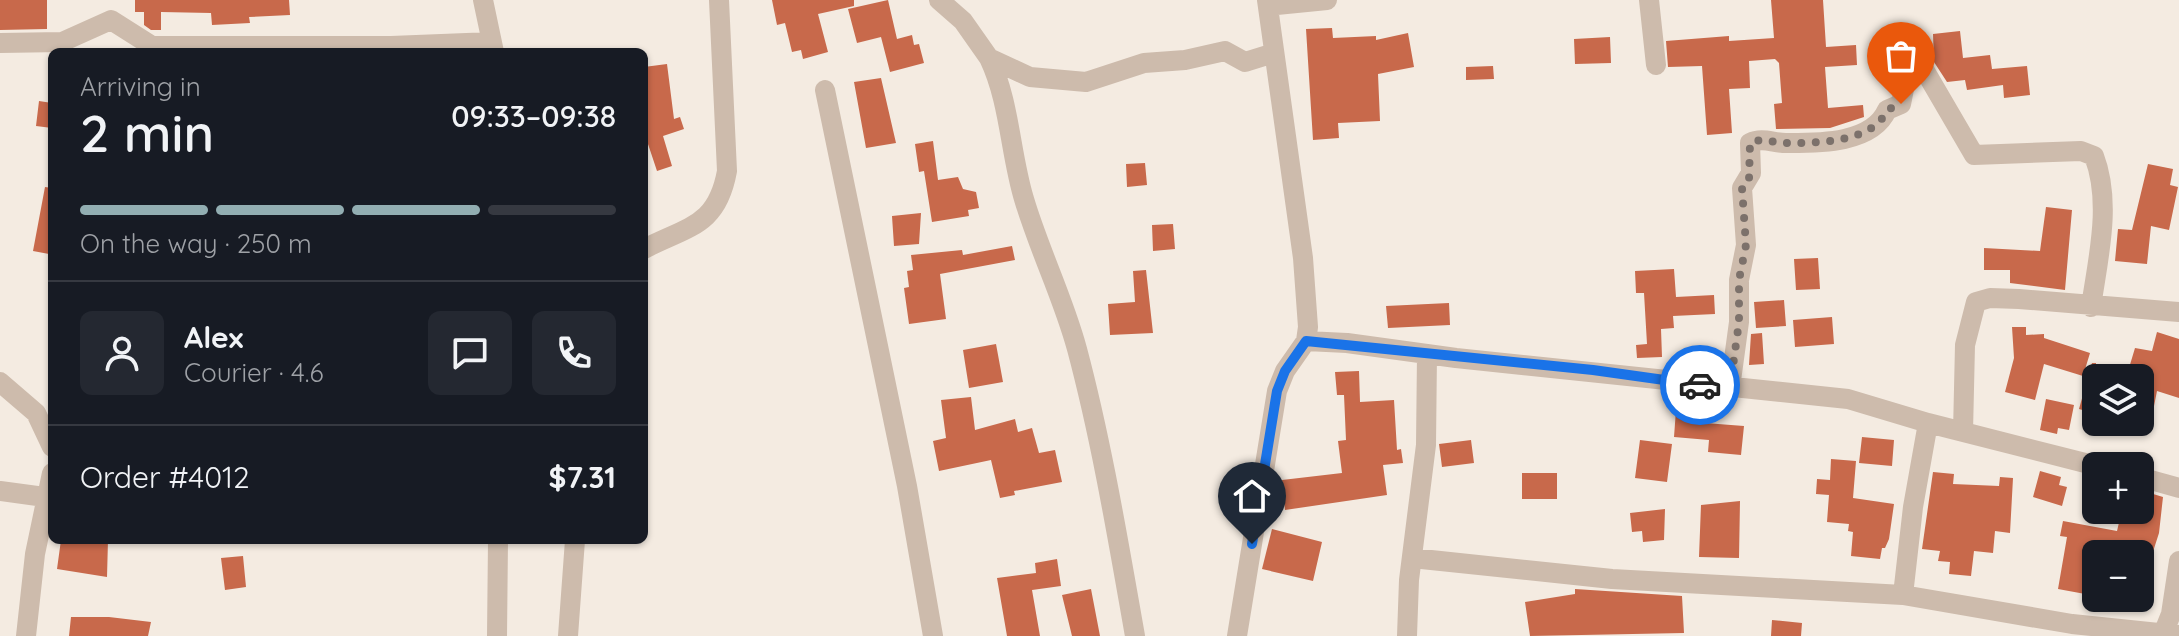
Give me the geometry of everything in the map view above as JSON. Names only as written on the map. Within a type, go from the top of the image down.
[{"type":"street","points":[[402,48],[493,47],[483,0]]},
{"type":"street","points":[[648,247],[710,216],[723,196],[727,171],[719,0]]},
{"type":"street","points":[[939,0],[963,21],[989,58],[1000,81],[1016,171],[1029,214],[1051,266],[1080,361],[1097,431],[1135,636]]},
{"type":"street","points":[[1237,636],[1277,391],[1285,371],[1306,341],[1308,327],[1303,258],[1268,3],[1327,0]]},
{"type":"street","points":[[1649,0],[1656,65]]},
{"type":"street","points":[[0,43],[62,42],[111,20],[152,46],[259,48]]},
{"type":"street","points":[[989,58],[1030,77],[1086,82],[1144,63],[1185,60],[1225,51],[1245,62],[1274,53]]},
{"type":"street","points":[[1730,388],[1739,322],[1739,280],[1746,245],[1742,188],[1749,180],[1750,143],[1759,139],[1783,143],[1838,140],[1873,127],[1887,110],[1901,104],[1908,69],[1925,71],[1974,155],[2081,151],[2094,156],[2101,192],[2102,230],[2091,307]]},
{"type":"street","points":[[825,90],[907,486],[933,636]]},
{"type":"street","points":[[1963,432],[1965,345],[1976,302],[1990,298],[2179,312]]},
{"type":"street","points":[[1306,341],[1848,399],[2082,462]]},
{"type":"street","points":[[1407,636],[1412,558],[1426,445],[1427,354]]},
{"type":"street","points":[[0,382],[36,413],[48,438]]},
{"type":"street","points":[[1903,595],[1913,507],[1928,423]]},
{"type":"street","points":[[2154,480],[2178,486]]},
{"type":"street","points":[[0,491],[48,498]]},
{"type":"street","points":[[26,636],[35,554],[48,505]]},
{"type":"street","points":[[497,636],[498,544]]},
{"type":"street","points":[[568,636],[575,544]]},
{"type":"street","points":[[1412,558],[1612,579],[1903,595],[2072,624],[2170,635],[2179,561]]},
{"type":"building","points":[[0,0],[47,0],[47,29],[0,30]]},
{"type":"building","points":[[135,0],[289,0],[290,15],[249,17],[250,23],[212,25],[211,13],[161,12],[161,30],[151,30],[144,25],[144,12],[135,12]]},
{"type":"building","points":[[772,0],[854,0],[854,6],[818,14],[828,52],[803,59],[801,50],[792,52],[785,23],[777,25]]},
{"type":"building","points":[[888,0],[897,39],[912,35],[914,45],[919,44],[924,63],[890,72],[881,37],[857,43],[848,9]]},
{"type":"building","points":[[1771,0],[1823,0],[1826,47],[1856,45],[1857,65],[1825,67],[1828,108],[1863,105],[1864,117],[1830,128],[1776,129],[1774,104],[1782,103],[1779,63],[1775,59],[1749,61],[1750,88],[1729,89],[1732,133],[1707,135],[1702,66],[1668,67],[1666,41],[1729,36],[1729,41],[1774,38]]},
{"type":"building","points":[[1332,28],[1333,38],[1376,36],[1376,40],[1408,33],[1414,67],[1378,74],[1380,121],[1338,123],[1339,138],[1313,140],[1306,29]]},
{"type":"building","points":[[1960,31],[1963,58],[1990,55],[1992,69],[2027,66],[2030,95],[2004,98],[2003,85],[1967,90],[1965,80],[1947,82],[1934,62],[1933,34]]},
{"type":"building","points":[[1610,37],[1611,63],[1575,64],[1574,39]]},
{"type":"building","points":[[667,64],[674,119],[680,117],[684,129],[663,136],[672,166],[657,171],[648,144],[648,66]]},
{"type":"building","points":[[1493,66],[1494,79],[1466,80],[1466,67]]},
{"type":"building","points":[[881,78],[896,143],[866,148],[854,82]]},
{"type":"building","points":[[39,101],[48,102],[48,128],[36,126]]},
{"type":"building","points":[[933,141],[938,180],[958,177],[963,189],[976,192],[979,208],[968,210],[969,216],[932,222],[924,171],[919,172],[915,144]]},
{"type":"building","points":[[1145,163],[1147,185],[1127,187],[1126,164]]},
{"type":"building","points":[[2148,164],[2173,169],[2170,185],[2178,187],[2169,230],[2151,226],[2147,264],[2115,261],[2118,229],[2132,230]]},
{"type":"building","points":[[45,187],[48,187],[48,254],[33,251]]},
{"type":"building","points":[[2046,207],[2072,210],[2065,290],[2010,283],[2010,270],[1984,270],[1984,248],[2040,251]]},
{"type":"building","points":[[921,213],[919,244],[894,246],[892,216]]},
{"type":"building","points":[[1173,224],[1175,249],[1153,251],[1152,225]]},
{"type":"building","points":[[1012,246],[1015,260],[940,274],[946,319],[909,324],[904,288],[909,287],[907,271],[913,270],[911,255],[962,250],[963,255]]},
{"type":"building","points":[[1818,258],[1820,289],[1796,290],[1794,259]]},
{"type":"building","points":[[1674,269],[1676,297],[1714,295],[1715,314],[1673,316],[1674,328],[1661,329],[1662,357],[1637,358],[1636,345],[1647,344],[1644,293],[1636,293],[1635,271]]},
{"type":"building","points":[[1146,270],[1153,333],[1110,335],[1108,304],[1135,302],[1133,271]]},
{"type":"building","points":[[1784,300],[1786,326],[1756,328],[1754,302]]},
{"type":"building","points":[[1449,303],[1450,325],[1388,328],[1386,306]]},
{"type":"building","points":[[1832,317],[1834,344],[1795,347],[1793,320]]},
{"type":"building","points":[[2012,327],[2026,327],[2026,335],[2044,334],[2044,338],[2090,353],[2087,364],[2082,364],[2082,376],[2044,364],[2035,400],[2005,392],[2014,358]]},
{"type":"building","points":[[2157,332],[2179,339],[2179,398],[2157,391],[2154,406],[2154,364],[2130,364],[2135,348],[2152,351]]},
{"type":"building","points":[[1762,333],[1764,364],[1749,365],[1751,334]]},
{"type":"building","points":[[996,344],[1003,382],[969,388],[963,350]]},
{"type":"building","points":[[1359,371],[1360,402],[1394,400],[1397,450],[1401,449],[1403,463],[1383,465],[1387,495],[1285,510],[1282,480],[1342,473],[1338,441],[1346,440],[1344,395],[1337,395],[1335,372]]},
{"type":"building","points":[[971,397],[975,430],[1015,419],[1018,432],[1032,428],[1039,453],[1055,450],[1062,482],[1014,491],[1015,495],[1000,498],[991,460],[939,471],[933,441],[946,438],[941,400]]},
{"type":"building","points":[[2046,399],[2074,405],[2069,430],[2058,428],[2057,434],[2040,430]]},
{"type":"building","points":[[1676,410],[1705,412],[1705,423],[1744,426],[1741,455],[1708,452],[1709,440],[1674,437]]},
{"type":"building","points":[[1862,437],[1894,440],[1892,466],[1859,463]]},
{"type":"building","points":[[1471,440],[1474,463],[1442,467],[1439,444]]},
{"type":"building","points":[[1640,440],[1672,444],[1667,482],[1635,478]]},
{"type":"building","points":[[1831,459],[1856,461],[1853,498],[1894,504],[1889,539],[1882,548],[1880,559],[1851,556],[1853,532],[1848,531],[1849,524],[1827,522],[1829,495],[1816,494],[1817,479],[1830,480]]},
{"type":"building","points":[[2040,471],[2061,477],[2059,485],[2067,487],[2062,506],[2033,497]]},
{"type":"building","points":[[1933,472],[1954,474],[1953,484],[1999,486],[2000,477],[2013,478],[2010,533],[1995,531],[1993,553],[1974,551],[1971,576],[1949,574],[1950,562],[1938,561],[1940,551],[1922,549]]},
{"type":"building","points":[[1522,473],[1557,473],[1557,499],[1522,499]]},
{"type":"building","points":[[2154,494],[2163,497],[2154,548],[2154,540],[2082,540],[2082,593],[2058,589],[2067,537],[2060,536],[2063,521],[2117,531],[2119,524],[2154,524]]},
{"type":"building","points":[[1740,501],[1739,558],[1699,557],[1701,505]]},
{"type":"building","points":[[1665,509],[1664,540],[1643,542],[1642,531],[1632,532],[1630,513]]},
{"type":"building","points":[[1272,529],[1322,542],[1313,581],[1262,569]]},
{"type":"building","points":[[60,544],[108,544],[107,577],[57,569]]},
{"type":"building","points":[[243,556],[246,587],[225,590],[221,558]]},
{"type":"building","points":[[1057,559],[1061,586],[1032,590],[1040,636],[1007,636],[997,578],[1036,573],[1035,563]]},
{"type":"building","points":[[1091,589],[1100,636],[1072,636],[1062,595]]},
{"type":"building","points":[[1575,589],[1682,596],[1684,633],[1530,636],[1525,602],[1575,594]]},
{"type":"building","points":[[71,617],[151,622],[148,636],[69,636]]},
{"type":"building","points":[[1772,620],[1802,623],[1801,636],[1771,636]]},
{"type":"way so far","points":[[1700,385],[1730,388],[1739,322],[1739,280],[1746,245],[1741,197],[1742,188],[1751,173],[1750,143],[1759,139],[1783,143],[1838,140],[1873,127],[1887,110],[1901,104]]},
{"type":"route","points":[[1252,544],[1277,391],[1285,371],[1306,341],[1593,370],[1700,385]]}]
